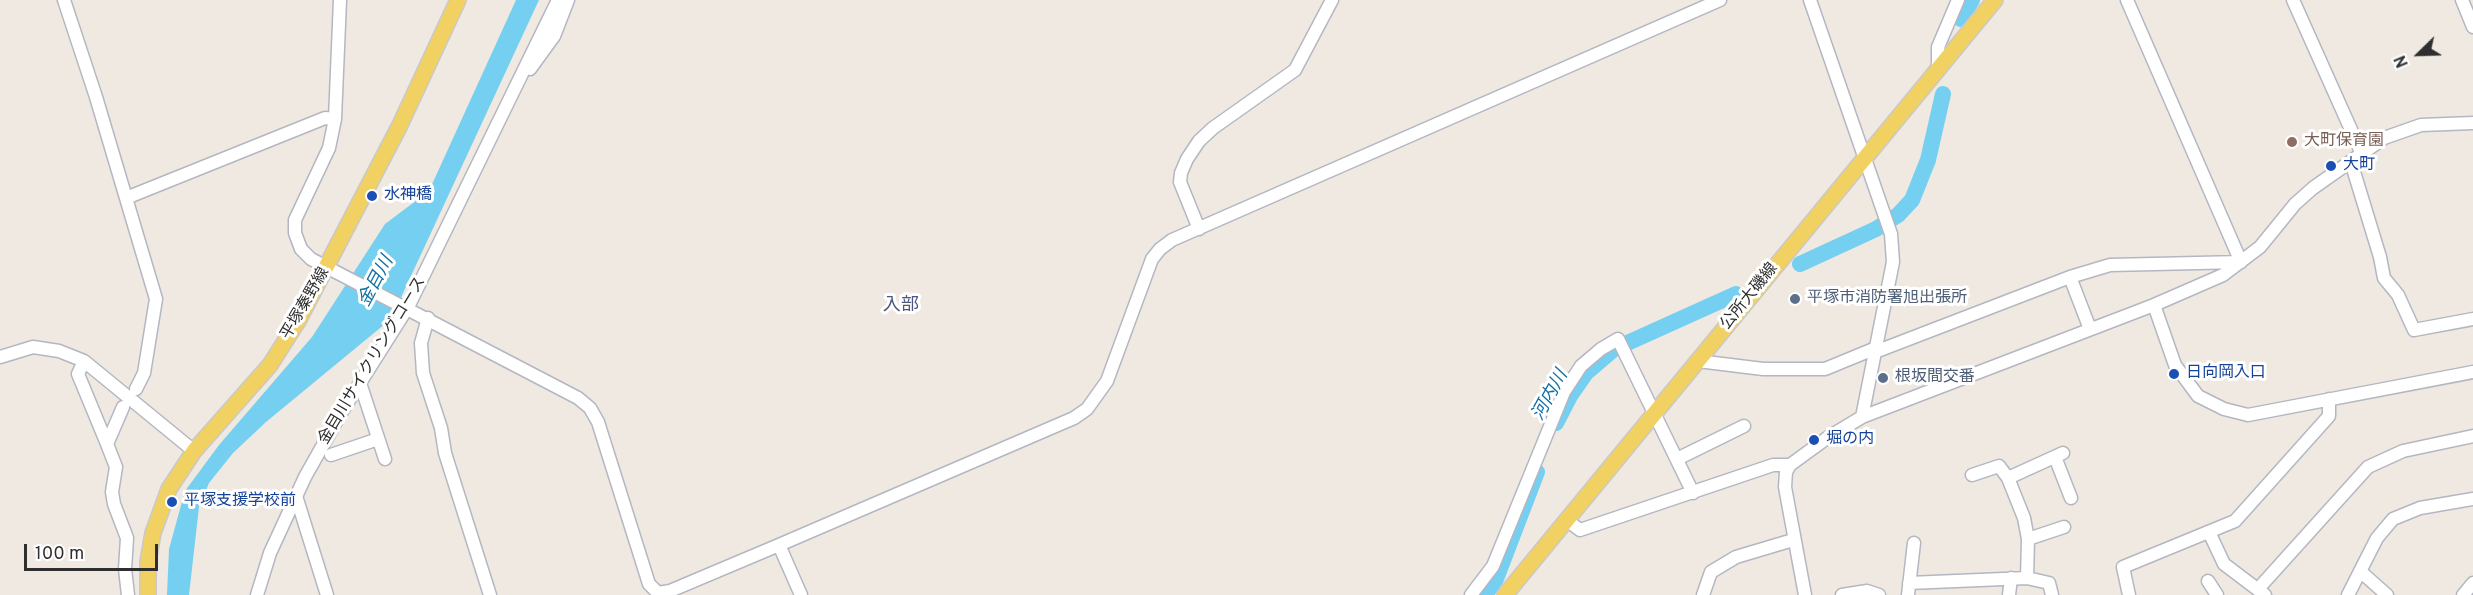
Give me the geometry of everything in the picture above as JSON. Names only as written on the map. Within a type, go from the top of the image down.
[{"type":"main road","name":"平塚秦野線","points":[[148,595],[148,562],[159,512],[180,471],[194,451],[270,365],[328,266],[400,124],[458,0]]},
{"type":"main road","name":"公所大磯線","points":[[1505,595],[1995,0]]},
{"type":"street","points":[[64,0],[156,299],[144,373],[136,389]]},
{"type":"street","points":[[340,0],[335,119],[328,148],[295,220],[295,233],[301,249],[311,259],[408,307],[578,398],[590,408],[598,422],[649,584],[657,594],[670,591],[779,545],[1074,418],[1087,410],[1107,381],[1152,260],[1160,249],[1172,240],[1720,0]]},
{"type":"street","name":"金目川サイクリングコース","points":[[257,595],[270,553],[296,496],[360,383],[408,307],[558,0]]},
{"type":"street","points":[[519,80],[555,36],[568,0]]},
{"type":"street","points":[[1199,229],[1180,182],[1180,173],[1187,159],[1199,141],[1213,128],[1295,70],[1332,0]]},
{"type":"street","points":[[1810,0],[1890,228],[1893,262],[1862,417]]},
{"type":"street","points":[[1938,70],[1938,47],[1958,0]]},
{"type":"street","points":[[2127,0],[2241,262]]},
{"type":"street","points":[[2293,0],[2361,152]]},
{"type":"street","points":[[2462,0],[2473,27]]},
{"type":"street","points":[[126,198],[318,120],[335,119]]},
{"type":"street","points":[[1568,521],[1580,530],[1773,465],[1790,465],[1862,417],[2154,305],[2223,274],[2241,262],[2260,247],[2295,204],[2361,152],[2404,129],[2421,125],[2473,123]]},
{"type":"street","points":[[2351,162],[2380,257],[2384,278],[2404,306],[2414,330],[2473,320]]},
{"type":"street","points":[[1698,361],[1763,369],[1825,369],[2070,277],[2125,263],[2227,264],[2241,262]]},
{"type":"street","points":[[2070,277],[2090,329]]},
{"type":"street","points":[[2154,305],[2175,365],[2198,396],[2224,409],[2248,415],[2473,372]]},
{"type":"street","points":[[428,318],[421,343],[423,373],[441,428],[445,453],[490,595]]},
{"type":"street","points":[[1472,595],[1492,566],[1564,392],[1581,366],[1601,349],[1618,339],[1693,493]]},
{"type":"street","points":[[0,357],[33,347],[59,351],[84,362],[194,451]]},
{"type":"street","points":[[84,362],[78,374],[116,467],[112,492],[114,504],[127,538],[125,569],[128,595]]},
{"type":"street","points":[[360,383],[385,459]]},
{"type":"street","points":[[2128,595],[2123,567],[2235,521],[2329,416],[2329,399]]},
{"type":"street","points":[[107,444],[123,407]]},
{"type":"street","points":[[1677,459],[1744,426]]},
{"type":"street","points":[[2209,532],[2224,564],[2261,592],[2368,467],[2403,451],[2473,436]]},
{"type":"street","points":[[331,455],[378,439]]},
{"type":"street","points":[[2008,478],[2059,455],[2071,498]]},
{"type":"street","points":[[1790,465],[1785,487],[1805,595]]},
{"type":"street","points":[[1971,475],[1999,466],[2008,478],[2024,518],[2028,539],[2027,578]]},
{"type":"street","points":[[296,496],[327,595]]},
{"type":"street","points":[[2348,595],[2377,538],[2393,519],[2420,508],[2473,499]]},
{"type":"street","points":[[2028,539],[2064,526]]},
{"type":"street","points":[[1703,595],[1711,572],[1736,557],[1793,540]]},
{"type":"street","points":[[1914,543],[1908,589],[2027,578],[2049,583],[2052,595]]},
{"type":"street","points":[[779,545],[801,595]]},
{"type":"street","points":[[2360,572],[2387,595]]},
{"type":"street","points":[[2009,595],[2011,578]]},
{"type":"street","points":[[2208,580],[2217,595]]},
{"type":"street","points":[[2463,595],[2473,583]]},
{"type":"street","points":[[1842,595],[1867,591],[1879,595]]},
{"type":"water","name":"金目川","points":[[516,0],[539,0],[391,319],[266,422],[233,453],[209,483],[199,507],[189,595],[167,595],[169,549],[185,491],[219,445],[312,337],[385,224],[429,191]]},
{"type":"waterway","name":"河内川","points":[[1961,19],[1972,0]]},
{"type":"waterway","name":"河内川","points":[[1800,264],[1876,229],[1898,215],[1912,200],[1928,160],[1943,94]]},
{"type":"waterway","name":"河内川","points":[[1556,423],[1570,396],[1586,373],[1614,349],[1736,294]]},
{"type":"waterway","name":"河内川","points":[[1485,595],[1496,579],[1537,472]]},
{"type":"place","name":"大町保育園","points":[[2292,142]]},
{"type":"place","name":"大町","points":[[2331,166]]},
{"type":"place","name":"水神橋","points":[[372,196]]},
{"type":"place","name":"平塚市消防署旭出張所","points":[[1795,299]]},
{"type":"place","name":"日向岡入口","points":[[2174,374]]},
{"type":"place","name":"根坂間交番","points":[[1883,378]]},
{"type":"place","name":"堀の内","points":[[1814,440]]},
{"type":"place","name":"平塚支援学校前","points":[[172,502]]},
{"type":"district","name":"入部","points":[[901,306]]}]
